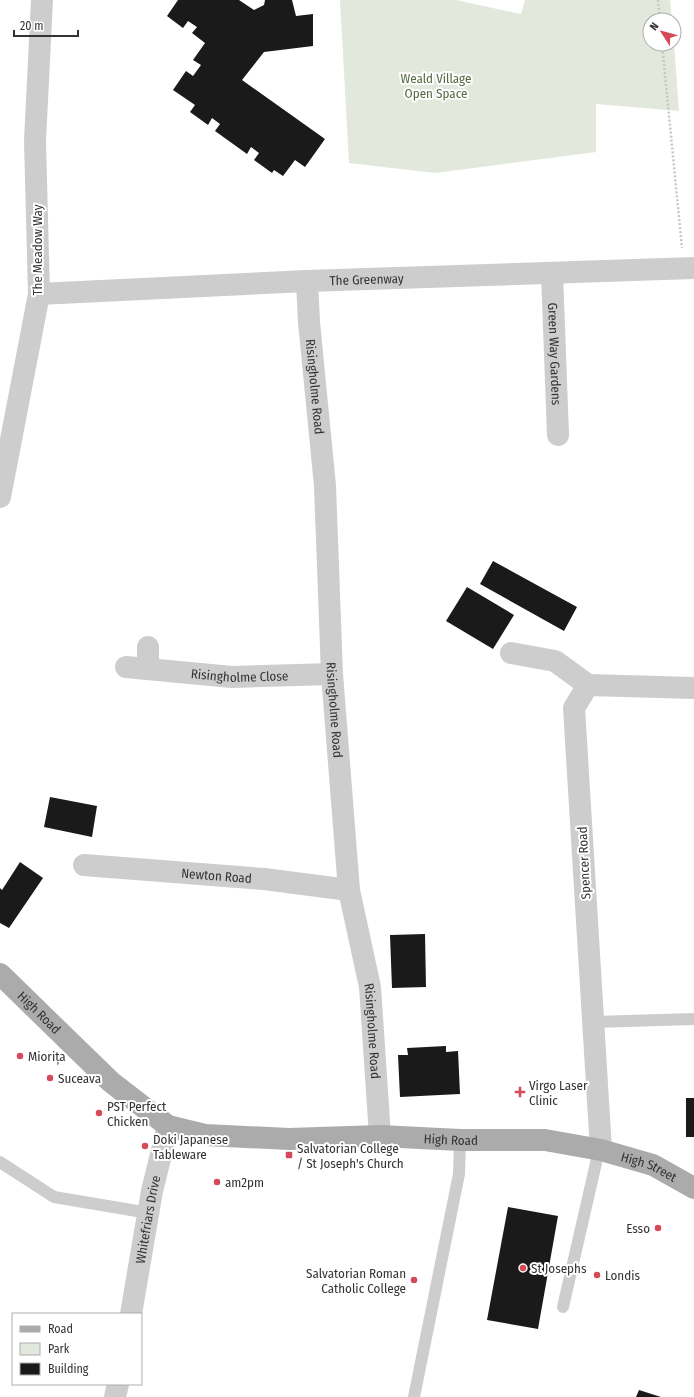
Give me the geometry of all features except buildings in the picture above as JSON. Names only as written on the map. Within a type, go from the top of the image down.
[{"type":"main road","name":"High Road","points":[[1,976],[111,1082],[168,1126],[205,1135],[289,1139],[380,1136],[460,1140],[545,1140],[600,1150]]},
{"type":"main road","name":"High Street","points":[[600,1150],[652,1165],[694,1188]]},
{"type":"street","name":"The Meadow Way","points":[[0,497],[39,294],[35,141],[42,0]]},
{"type":"street","name":"The Greenway","points":[[39,294],[307,281],[689,268]]},
{"type":"street","name":"Green Way Gardens","points":[[552,273],[558,435]]},
{"type":"street","name":"Risingholme Road","points":[[307,281],[309,322],[325,486],[332,674],[349,890],[370,987],[380,1136]]},
{"type":"street","name":"Risingholme Close","points":[[148,647],[137,668],[232,677],[332,674]]},
{"type":"street","points":[[511,654],[555,661],[588,685],[694,686]]},
{"type":"street","name":"Spencer Road","points":[[588,685],[574,708],[600,1150]]},
{"type":"street","name":"Newton Road","points":[[84,864],[264,879],[349,890]]},
{"type":"street","name":"Whitefriars Drive","points":[[130,1313],[152,1191],[168,1126]]},
{"type":"street","points":[[115,1397],[118,1385]]},
{"type":"lane","points":[[593,1022],[694,1019]]},
{"type":"lane","points":[[414,1397],[459,1174],[460,1140]]},
{"type":"lane","points":[[563,1307],[600,1150]]},
{"type":"lane","points":[[0,1162],[54,1197],[149,1213]]},
{"type":"path","points":[[658,0],[659,12]]},
{"type":"path","points":[[663,52],[689,268]]},
{"type":"green space","name":"Weald Village Open Space","points":[[340,0],[456,0],[521,14],[525,0],[670,0],[671,12],[642,12],[642,52],[675,52],[679,111],[596,104],[596,152],[435,173],[349,163]]},
{"type":"place","name":"Miorița","points":[[20,1056]]},
{"type":"place","name":"Suceava","points":[[50,1078]]},
{"type":"place","name":"Virgo Laser Clinic","points":[[520,1092]]},
{"type":"place","name":"PST Perfect Chicken","points":[[99,1113]]},
{"type":"place","name":"Doki Japanese Tableware","points":[[145,1146]]},
{"type":"place","name":"Salvatorian College / St Joseph's Church","points":[[289,1155]]},
{"type":"place","name":"am2pm","points":[[217,1182]]},
{"type":"place","name":"Esso","points":[[658,1228]]},
{"type":"place","name":"St Josephs","points":[[523,1268]]},
{"type":"place","name":"Londis","points":[[597,1275]]},
{"type":"place","name":"Salvatorian Roman Catholic College","points":[[414,1280]]}]
